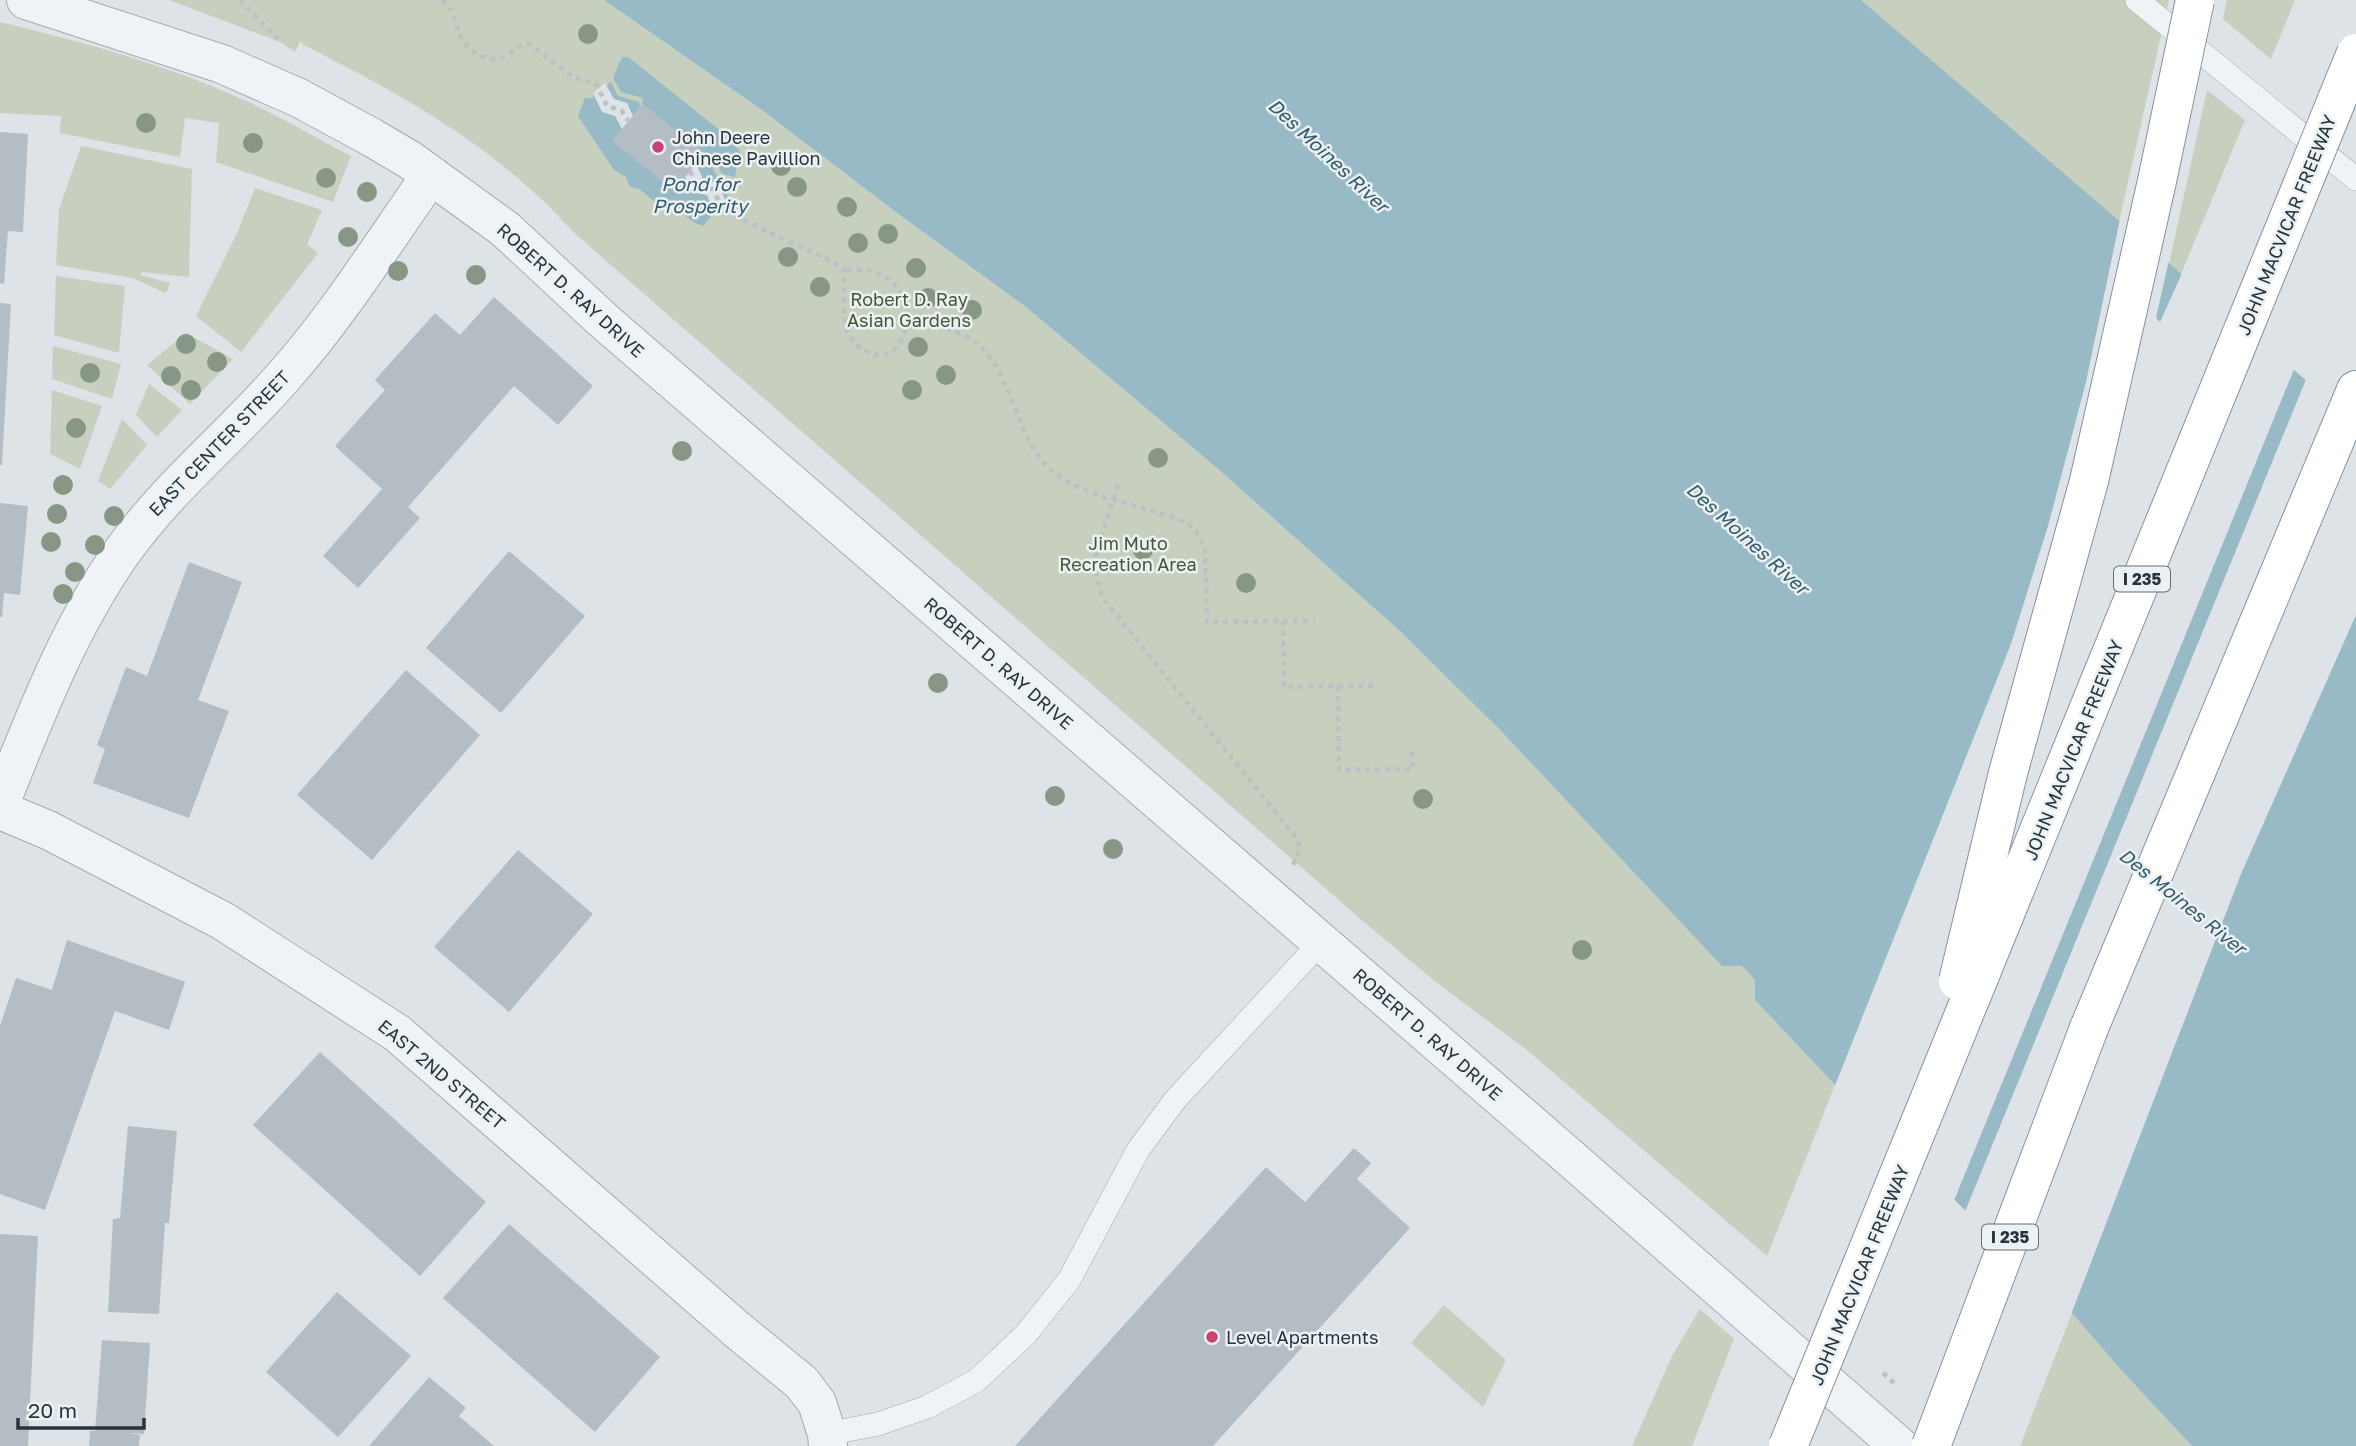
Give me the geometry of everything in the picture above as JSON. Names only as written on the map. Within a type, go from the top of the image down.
[{"type":"highway","points":[[1929,1106],[2008,773],[2088,481],[2157,181],[2195,0]]},
{"type":"highway","name":"JOHN MACVICAR FREEWAY","points":[[1788,1446],[1929,1106],[2356,53]]},
{"type":"highway","name":"I 235","points":[[1931,1446],[2089,1028],[2356,390]]},
{"type":"highway","points":[[2318,479],[2356,446]]},
{"type":"street","name":"ROBERT D. RAY DRIVE","points":[[26,0],[222,64],[299,98],[371,137],[431,175],[505,229],[604,321],[1899,1446]]},
{"type":"street","name":"EAST CENTER STREET","points":[[0,804],[57,665],[86,609],[121,553],[174,487],[248,414],[311,345],[431,175]]},
{"type":"street","name":"EAST 2ND STREET","points":[[0,810],[48,830],[223,921],[397,1033],[735,1328],[802,1383],[817,1403],[827,1440]]},
{"type":"lane","points":[[2137,0],[2356,179]]},
{"type":"lane","points":[[827,1440],[927,1407],[976,1381],[1026,1334],[1069,1280],[1138,1150],[1175,1100],[1321,942]]},
{"type":"path","points":[[240,0],[280,42]]},
{"type":"path","points":[[442,0],[449,5],[455,16],[461,41],[472,50],[484,57],[500,58],[521,44],[529,44],[572,76],[596,84],[607,106],[622,111],[628,121]]},
{"type":"path","points":[[690,171],[697,186],[713,189],[725,214],[750,221],[795,245],[816,252],[844,270],[870,271],[885,278],[900,292],[907,306],[907,334],[898,346],[883,355],[870,354],[851,339],[846,328],[844,270]]},
{"type":"path","points":[[908,318],[959,333],[980,347],[996,366],[1027,435],[1044,464],[1060,477],[1083,489],[1172,517],[1192,527],[1200,538],[1206,561],[1207,622],[1315,621]]},
{"type":"path","points":[[1118,485],[1098,545],[1094,567],[1102,597],[1294,835],[1300,844],[1300,851],[1289,870]]},
{"type":"path","points":[[1283,621],[1283,687],[1377,686]]},
{"type":"path","points":[[1338,686],[1339,770],[1413,769],[1412,746]]},
{"type":"path","points":[[1883,1373],[1895,1384]]},
{"type":"green space","name":"Jim Muto Recreation Area","points":[[169,0],[604,0],[762,110],[1026,307],[1217,468],[1401,632],[1502,732],[1722,965],[1742,966],[1755,980],[1755,1000],[1835,1085],[1767,1256],[1527,1050],[1437,983],[1364,922],[580,238],[505,167],[422,110],[300,41],[295,52],[280,42]]},
{"type":"green space","points":[[1861,0],[2169,0],[2119,222]]},
{"type":"green space","points":[[2227,0],[2295,0],[2271,59],[2223,19]]},
{"type":"green space","points":[[0,22],[94,46],[186,76],[259,107],[351,156],[333,202],[216,162],[219,123],[185,118],[180,157],[60,133],[61,116],[0,113]]},
{"type":"green space","points":[[2207,90],[2245,120],[2181,274],[2169,264]]},
{"type":"green space","points":[[81,146],[192,169],[189,277],[142,272],[140,275],[170,283],[166,293],[132,278],[56,265],[59,209]]},
{"type":"green space","points":[[255,188],[322,210],[307,244],[318,253],[241,352],[196,316],[237,233]]},
{"type":"green space","points":[[56,276],[125,286],[119,353],[54,335]]},
{"type":"green space","points":[[186,333],[233,359],[190,404],[147,365]]},
{"type":"green space","points":[[53,346],[121,364],[112,399],[52,379]]},
{"type":"green space","points":[[149,384],[182,410],[157,437],[136,415]]},
{"type":"green space","points":[[52,390],[102,406],[80,469],[50,454]]},
{"type":"green space","points":[[122,419],[147,445],[110,489],[98,481]]},
{"type":"green space","points":[[1444,1305],[1506,1360],[1483,1407],[1411,1343]]},
{"type":"green space","points":[[1700,1309],[1734,1339],[1692,1446],[1632,1446],[1672,1356]]},
{"type":"green space","points":[[2072,1313],[2122,1371],[2192,1446],[2020,1446]]},
{"type":"water","name":"Des Moines River","points":[[604,0],[1861,0],[2356,423],[2356,1446],[2192,1446],[2072,1313],[1835,1085],[1755,1000],[1755,980],[1742,966],[1722,966],[1502,732],[1401,632],[1217,468],[1026,307],[762,110]]},
{"type":"water","points":[[622,57],[628,57],[731,139],[740,152],[735,177],[722,174],[712,154],[704,153],[642,104],[643,98],[621,92],[613,78]]},
{"type":"water","name":"Pond for Prosperity","points":[[611,82],[618,96],[639,102],[640,107],[613,141],[674,190],[701,157],[708,159],[718,178],[733,182],[726,198],[703,226],[670,204],[655,202],[639,189],[630,187],[626,177],[614,170],[578,116],[585,98],[592,98]]},
{"type":"pier","points":[[605,83],[614,99],[627,103],[633,116],[622,129],[615,116],[602,112],[593,93]]},
{"type":"pier","points":[[696,164],[703,179],[717,183],[727,203],[716,217],[707,195],[692,192],[685,177]]},
{"type":"pier","points":[[2120,219],[2169,260],[2156,318],[2160,322],[2183,271],[2295,367],[1953,1203],[1834,1088],[2011,644],[2048,526],[2086,382]]},
{"type":"pier","points":[[2307,377],[2356,418],[2356,615],[2241,874],[2070,1317],[1964,1214]]},
{"type":"building","name":"John Deere Chinese Pavillion","points":[[642,104],[704,153],[674,191],[613,141]]},
{"type":"building","points":[[0,132],[28,134],[23,232],[8,231],[4,284],[0,283]]},
{"type":"building","points":[[494,297],[593,386],[558,425],[514,386],[408,507],[420,518],[358,588],[323,556],[382,489],[335,446],[385,390],[375,380],[435,313],[460,335]]},
{"type":"building","points":[[0,303],[11,304],[2,465],[0,465]]},
{"type":"building","points":[[0,503],[28,506],[20,595],[4,593],[2,617],[0,617]]},
{"type":"building","points":[[509,551],[585,616],[501,713],[426,648]]},
{"type":"building","points":[[189,562],[242,582],[198,700],[229,711],[189,818],[93,783],[105,749],[97,745],[126,667],[147,676]]},
{"type":"building","points":[[406,670],[480,735],[372,860],[297,795]]},
{"type":"building","points":[[518,850],[593,914],[509,1012],[434,947]]},
{"type":"building","points":[[67,940],[185,982],[169,1030],[115,1011],[45,1210],[0,1194],[0,1026],[16,978],[52,990]]},
{"type":"building","points":[[320,1052],[486,1202],[420,1276],[253,1125]]},
{"type":"building","points":[[128,1126],[177,1131],[169,1223],[165,1223],[159,1314],[108,1312],[113,1219],[120,1218]]},
{"type":"building","name":"Level Apartments","points":[[1354,1148],[1371,1163],[1357,1179],[1410,1228],[1213,1446],[1015,1446],[1266,1167],[1305,1202]]},
{"type":"building","points":[[509,1224],[660,1357],[595,1432],[443,1298]]},
{"type":"building","points":[[0,1234],[38,1236],[28,1446],[0,1446]]},
{"type":"building","points":[[337,1292],[411,1356],[338,1437],[266,1372]]},
{"type":"building","points":[[102,1340],[150,1343],[144,1434],[128,1433],[140,1435],[139,1446],[89,1446],[90,1431],[95,1431]]},
{"type":"building","points":[[429,1377],[466,1408],[459,1416],[494,1446],[369,1446]]},
{"type":"place","name":"John Deere Chinese Pavillion","points":[[658,147]]},
{"type":"place","name":"Level Apartments","points":[[1212,1337]]},
{"type":"park label","name":"Robert D. Ray Asian Gardens","points":[[909,309]]}]
